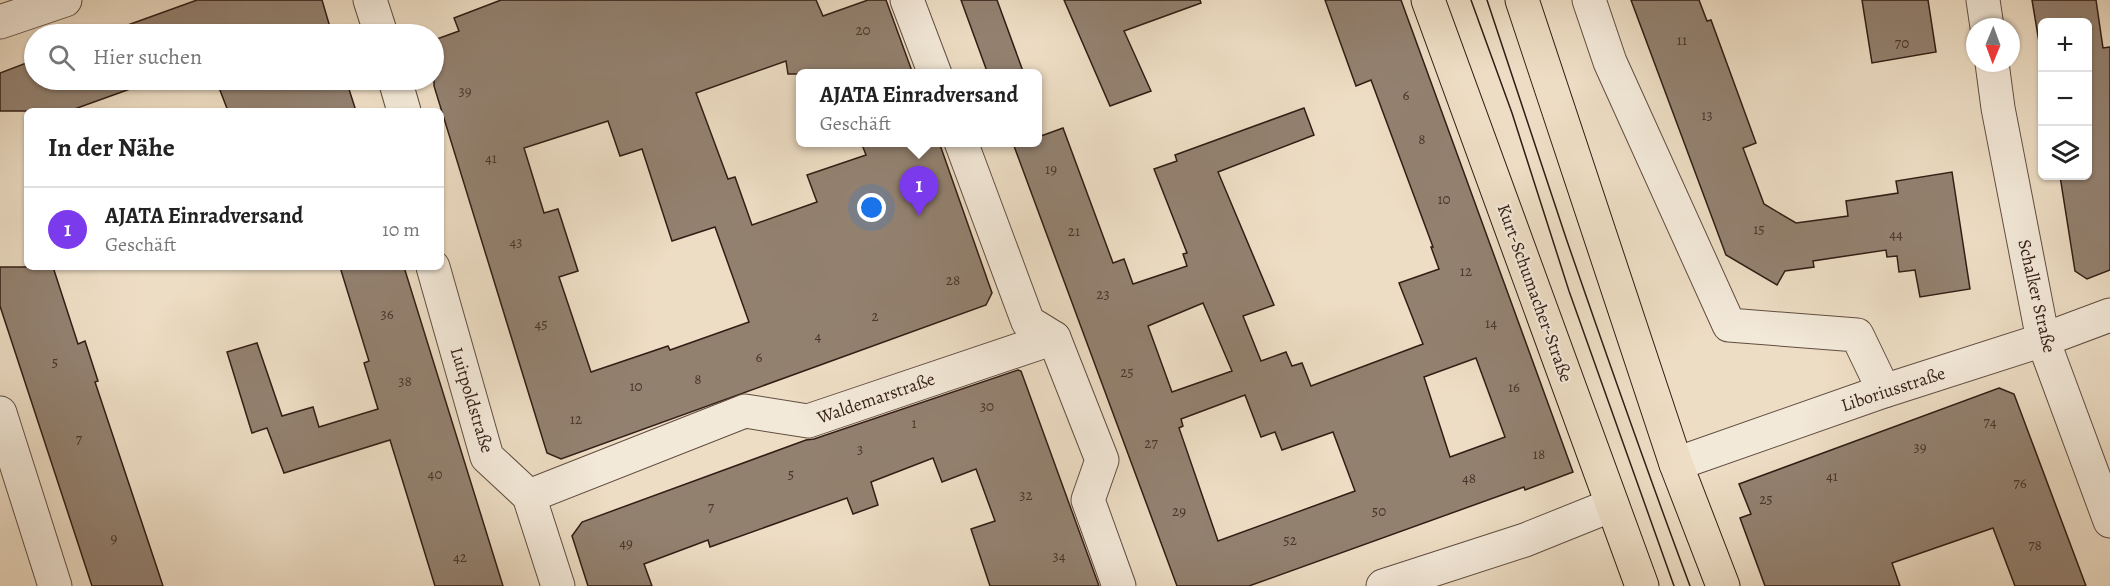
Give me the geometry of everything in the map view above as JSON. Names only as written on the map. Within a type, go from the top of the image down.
[{"type":"main road","name":"Kurt-Schumacher-Straße","points":[[1428,0],[1642,586]]},
{"type":"main road","points":[[1522,0],[1676,464],[1723,586]]},
{"type":"street","points":[[0,22],[65,0]]},
{"type":"street","points":[[370,0],[378,24]]},
{"type":"street","points":[[907,0],[933,69]]},
{"type":"street","points":[[1589,0],[1610,62],[1729,325],[1857,335],[1884,391]]},
{"type":"street","points":[[1983,0],[1986,18]]},
{"type":"street","name":"Schalker Straße","points":[[1993,72],[1998,108],[2043,340],[2110,521]]},
{"type":"street","points":[[398,90],[403,108]]},
{"type":"street","points":[[963,147],[1028,322],[1054,338],[1102,460],[1088,500],[1119,586]]},
{"type":"street","name":"Luitpoldstraße","points":[[434,270],[487,458],[529,496]]},
{"type":"street","name":"Liboriusstraße","points":[[1676,464],[1884,391],[2043,340],[2110,315]]},
{"type":"street","name":"Waldemarstraße","points":[[529,496],[745,411],[808,421],[1054,338]]},
{"type":"street","points":[[0,413],[55,586]]},
{"type":"street","points":[[529,496],[558,586]]},
{"type":"street","points":[[1383,586],[1525,540],[1612,506]]},
{"type":"building","points":[[197,0],[322,0],[329,24],[131,24]]},
{"type":"building","points":[[501,0],[816,0],[823,16],[868,0],[886,0],[911,69],[796,69],[796,74],[788,74],[786,61],[696,93],[728,179],[735,177],[752,225],[817,202],[807,175],[866,155],[863,147],[941,147],[992,293],[986,305],[561,459],[547,453],[444,118],[444,108],[441,108],[435,90],[444,90],[444,36],[459,31],[454,18]],"holes":[[[608,121],[620,156],[642,149],[672,241],[715,227],[749,322],[670,350],[668,346],[591,372],[559,277],[578,271],[558,209],[544,213],[524,148]]]},
{"type":"building","points":[[961,0],[997,0],[1022,69],[986,69]]},
{"type":"building","points":[[1064,0],[1200,0],[1201,3],[1124,31],[1151,91],[1110,106]]},
{"type":"building","points":[[1325,0],[1401,0],[1573,472],[1525,490],[1524,487],[1249,586],[1177,586],[1014,147],[1042,147],[1042,136],[1063,128],[1113,263],[1124,259],[1133,284],[1187,266],[1183,254],[1187,253],[1154,169],[1177,161],[1175,155],[1304,108],[1314,135],[1218,172],[1274,305],[1243,316],[1261,361],[1286,352],[1292,366],[1302,363],[1311,386],[1423,344],[1399,283],[1439,269],[1431,247],[1433,247],[1371,80],[1356,86]],"holes":[[[1203,303],[1232,371],[1172,392],[1148,326]],[[1476,358],[1505,437],[1450,457],[1424,377]],[[1245,395],[1261,437],[1275,432],[1282,450],[1333,432],[1355,491],[1218,541],[1179,428],[1183,426],[1181,419]]]},
{"type":"building","points":[[1631,0],[1699,0],[1707,21],[1711,20],[1756,143],[1743,148],[1764,204],[1796,223],[1848,216],[1846,201],[1898,193],[1896,181],[1952,172],[1970,289],[1920,297],[1915,270],[1899,272],[1897,256],[1887,257],[1886,250],[1813,261],[1814,267],[1785,271],[1777,285],[1726,255]]},
{"type":"building","points":[[1862,0],[1928,0],[1936,52],[1872,63]]},
{"type":"building","points":[[2032,0],[2096,0],[2103,48],[2110,47],[2110,270],[2087,279],[2075,271],[2061,180],[2092,180],[2092,18],[2038,18],[2038,36]]},
{"type":"building","points":[[24,64],[24,90],[127,90],[77,108],[24,108],[24,111],[0,111],[0,73]]},
{"type":"building","points":[[220,90],[349,90],[355,108],[227,108]]},
{"type":"building","points":[[0,267],[54,270],[78,344],[85,341],[98,381],[95,382],[163,586],[92,586],[0,306]]},
{"type":"building","points":[[341,270],[405,270],[503,586],[435,586],[390,440],[284,473],[267,428],[252,433],[227,352],[257,343],[282,416],[313,407],[319,427],[378,409],[364,363],[369,361]]},
{"type":"building","points":[[1018,370],[1021,371],[1099,586],[990,586],[971,529],[995,521],[976,469],[942,482],[933,458],[871,482],[878,505],[853,514],[847,498],[710,547],[708,540],[644,564],[652,586],[588,586],[572,536],[582,522],[806,440]]},
{"type":"building","points":[[1999,388],[2014,394],[2086,586],[2015,586],[1993,528],[1892,563],[1900,586],[1765,586],[1740,518],[1751,514],[1739,484]]},
{"type":"tram line","points":[[1471,0],[1512,113],[1569,291],[1674,586]]},
{"type":"tram line","points":[[1487,0],[1581,282],[1690,586]]},
{"type":"place","name":"AJATA Einradversand","points":[[919,216]]}]
